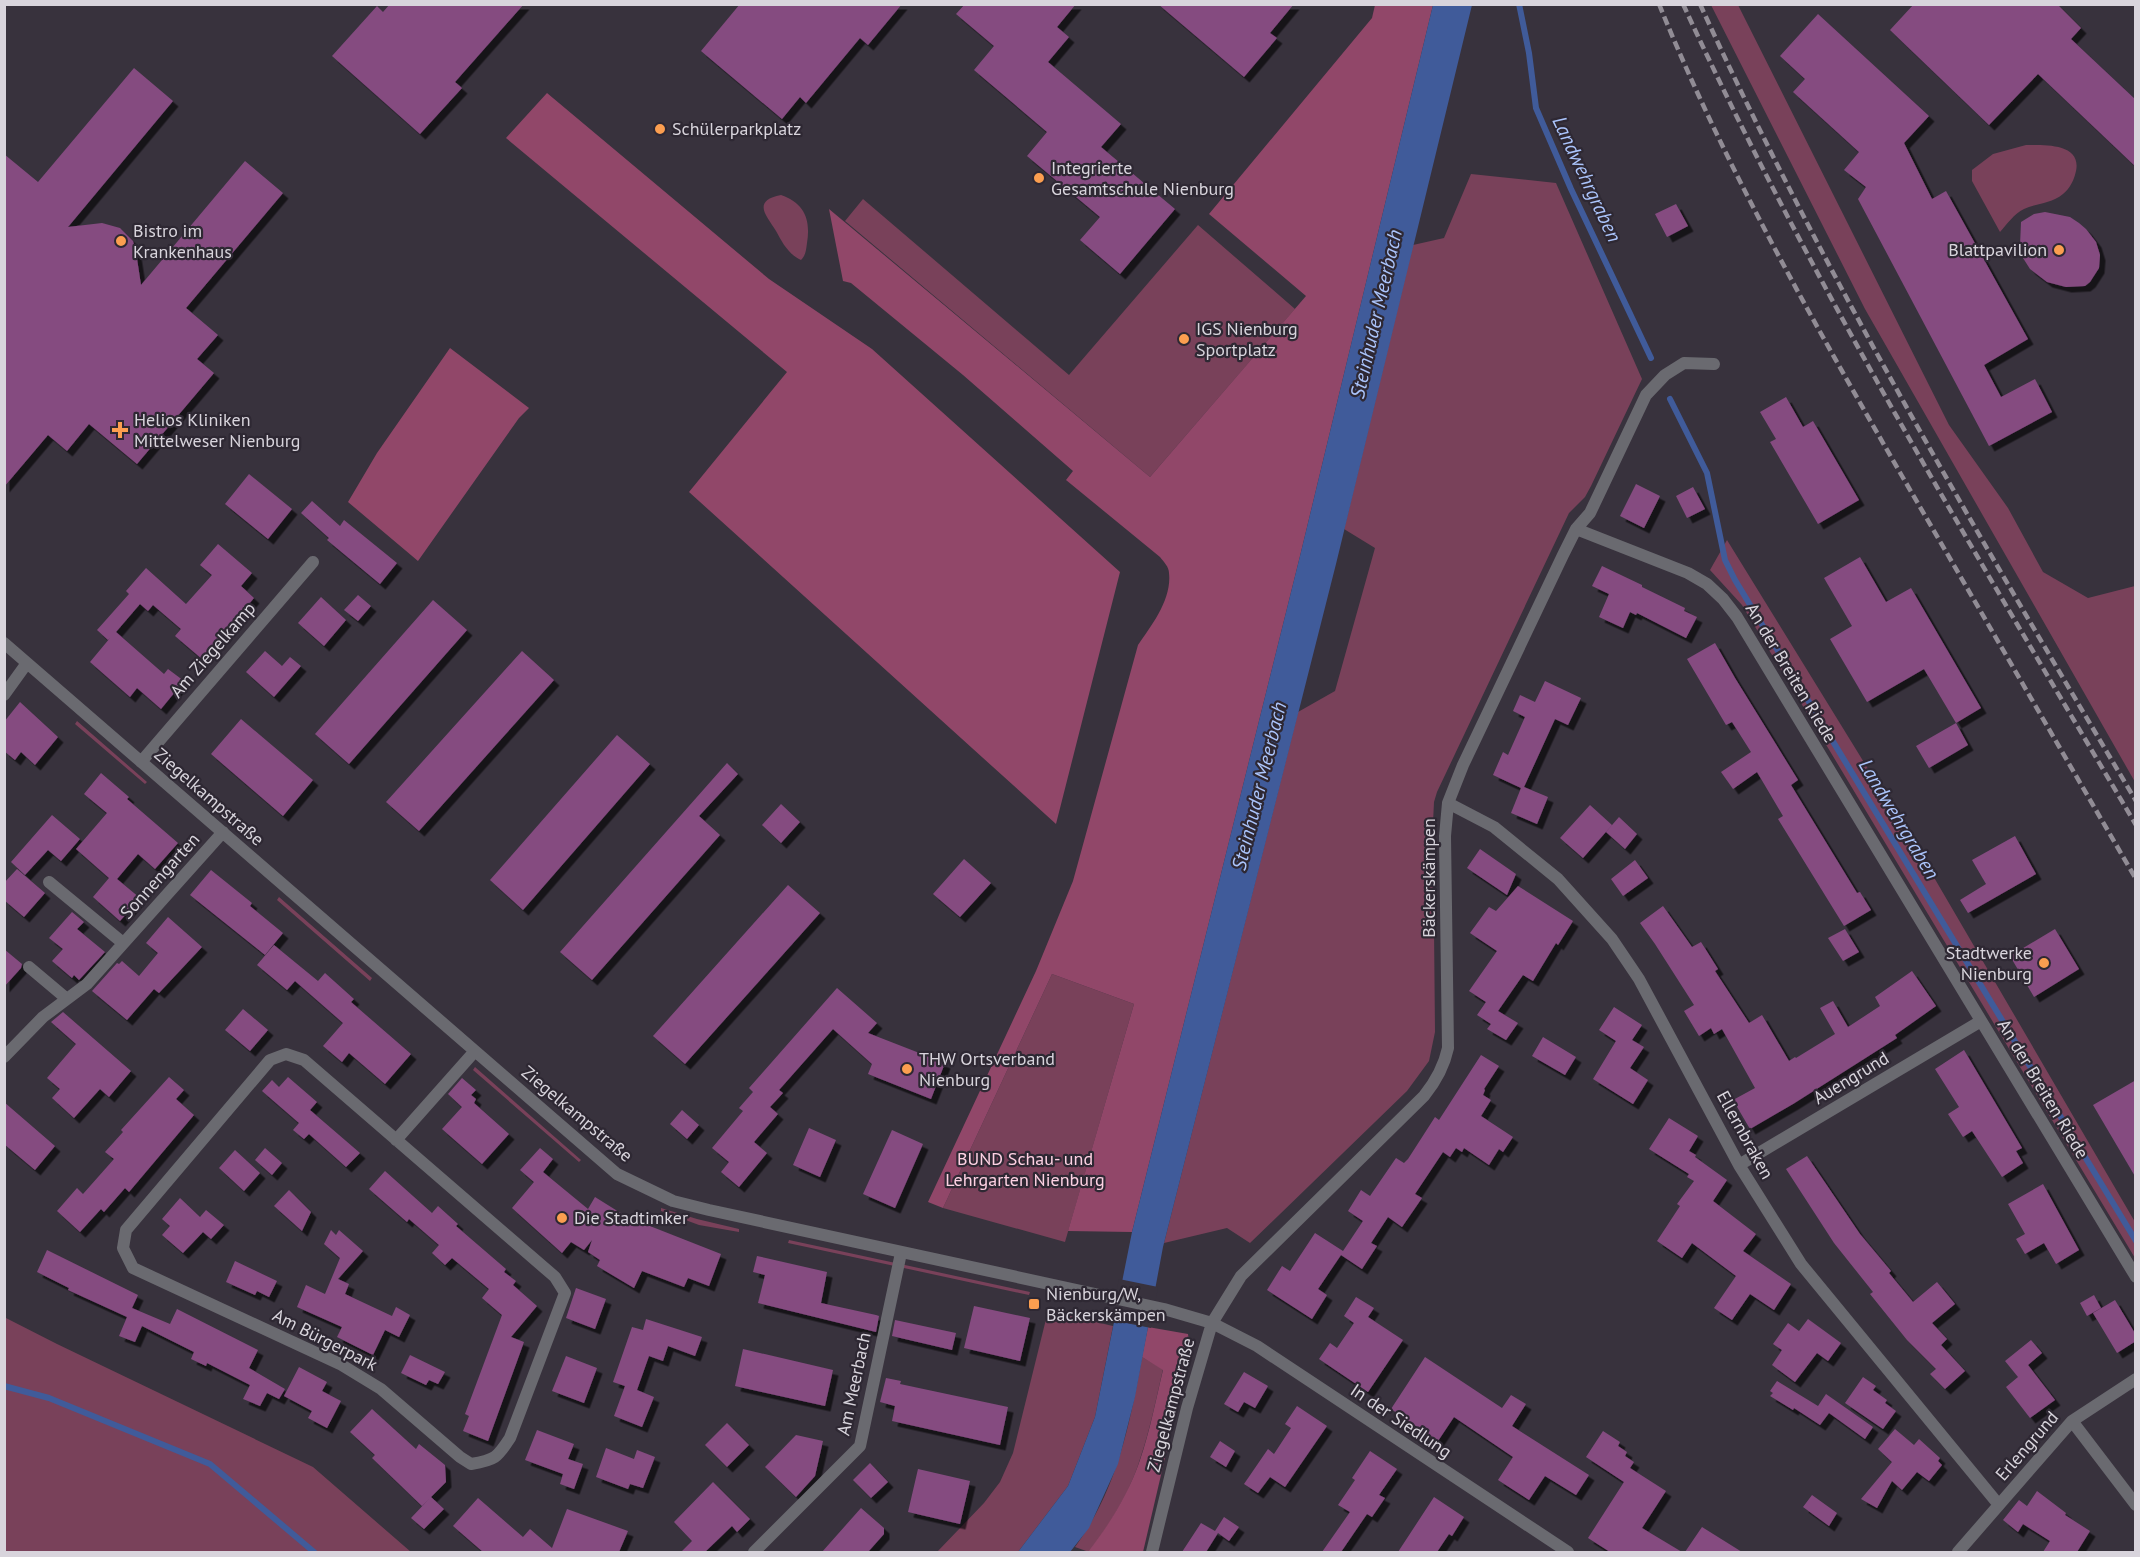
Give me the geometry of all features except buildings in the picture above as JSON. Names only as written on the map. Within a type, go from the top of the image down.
[{"type":"street","name":"Bäckerskämpen","points":[[1212,1323],[1241,1276],[1424,1096],[1437,1080],[1445,1063],[1449,1026],[1444,836],[1448,803],[1463,765],[1576,529],[1590,513],[1646,395],[1665,375],[1684,363],[1714,364]]},
{"type":"street","name":"An der Breiten Riede","points":[[1576,529],[1688,573],[1707,584],[1723,598],[1737,617],[2136,1277]]},
{"type":"street","name":"Am Ziegelkamp","points":[[141,762],[313,562]]},
{"type":"street","name":"Ziegelkampstraße","points":[[4,643],[617,1174],[673,1201],[901,1253],[1164,1309],[1212,1323],[1187,1408],[1152,1552]]},
{"type":"street","points":[[4,694],[27,663]]},
{"type":"street","name":"Ellernbraken","points":[[1448,803],[1494,827],[1558,879],[1612,939],[1639,979],[1739,1165],[1801,1264],[1999,1504]]},
{"type":"street","name":"Sonnengarten","points":[[4,1057],[43,1017],[87,984],[223,832]]},
{"type":"street","name":"Sonnengarten","points":[[49,882],[123,943]]},
{"type":"street","points":[[29,967],[67,999]]},
{"type":"street","name":"Auengrund","points":[[1739,1165],[1981,1021]]},
{"type":"street","points":[[396,1140],[475,1051]]},
{"type":"street","name":"Am Bürgerpark","points":[[286,1054],[304,1060],[396,1140],[555,1277],[565,1293],[510,1438],[499,1455],[486,1462],[471,1464],[460,1457],[381,1389],[340,1364],[133,1268],[123,1248],[126,1230],[139,1213],[270,1060],[286,1054]]},
{"type":"street","name":"Am Meerbach","points":[[754,1552],[860,1446],[901,1253]]},
{"type":"street","name":"In der Siedlung","points":[[1212,1323],[1257,1346],[1568,1552]]},
{"type":"street","name":"Erlengrund","points":[[1958,1552],[2072,1421],[2136,1379]]},
{"type":"street","points":[[2072,1421],[2136,1504]]},
{"type":"green space","points":[[1711,5],[1738,5],[1949,425],[2008,508],[2043,572],[2088,598],[2135,586],[2135,782],[1865,309]]},
{"type":"green space","points":[[2026,145],[2053,146],[2069,151],[2077,165],[2075,175],[2063,194],[2054,200],[2020,211],[2000,232],[1972,181],[1972,170],[1993,154]]},
{"type":"green space","points":[[1471,174],[1556,183],[1642,379],[1591,486],[1585,497],[1569,513],[1437,792],[1433,823],[1435,1032],[1429,1061],[1407,1091],[1250,1243],[1227,1228],[1164,1243],[1298,712],[1335,691],[1375,548],[1344,529],[1413,245],[1444,238]]},
{"type":"green space","points":[[781,195],[795,202],[807,219],[806,248],[801,260],[786,247],[764,210],[766,201]]},
{"type":"green space","name":"IGS Nienburg Sportplatz","points":[[863,199],[1069,375],[1198,225],[1295,309],[1150,477],[845,221]]},
{"type":"green space","points":[[1727,540],[1918,850],[2135,1222],[2135,1258],[1742,605],[1710,570]]},
{"type":"green space","points":[[77,721],[147,782],[145,784],[75,724]]},
{"type":"green space","points":[[279,897],[372,978],[370,981],[277,900]]},
{"type":"green space","name":"BUND Schau- und Lehrgarten Nienburg","points":[[1052,974],[1134,1004],[1065,1242],[943,1208]]},
{"type":"green space","points":[[475,1067],[581,1160],[579,1162],[473,1070]]},
{"type":"green space","points":[[661,1208],[739,1229],[739,1232],[699,1225],[661,1211]]},
{"type":"green space","points":[[789,1240],[1030,1292],[1029,1295],[788,1243]]},
{"type":"green space","points":[[1048,1311],[1113,1326],[1095,1417],[1068,1486],[1018,1552],[937,1552],[984,1503],[1000,1482],[1013,1453]]},
{"type":"green space","points":[[4,1317],[313,1467],[411,1552],[5,1552]]},
{"type":"green space","points":[[1142,1357],[1163,1369],[1147,1437],[1125,1496],[1089,1552],[1075,1547],[1102,1503],[1120,1456]]},
{"type":"shaded area","points":[[1375,5],[1433,5],[1301,552],[1132,1232],[1068,1231],[1134,1004],[1052,974],[943,1208],[928,1202],[1036,971],[1073,881],[1138,645],[1164,602],[1169,583],[1169,571],[1160,557],[1066,480],[1073,471],[963,375],[851,283],[843,281],[829,209],[1150,477],[1306,296],[1209,214],[1372,18]]},
{"type":"shaded area","points":[[547,93],[769,279],[872,349],[1120,572],[1056,824],[689,492],[787,372],[506,138]]},
{"type":"shaded area","points":[[450,348],[529,408],[519,418],[418,561],[348,502],[377,453]]},
{"type":"shaded area","points":[[1148,1327],[1188,1334],[1190,1351],[1143,1552],[1088,1552],[1111,1520],[1124,1496],[1147,1438],[1163,1370],[1142,1357]]},
{"type":"water","name":"Steinhuder Meerbach","points":[[1433,5],[1472,5],[1336,564],[1163,1247],[1135,1397],[1118,1464],[1089,1528],[1070,1552],[1018,1552],[1068,1486],[1095,1417],[1132,1232],[1301,552]]},
{"type":"pier","points":[[1119,1279],[1158,1287],[1151,1328],[1111,1320]]},
{"type":"waterway","name":"Landwehrgraben","points":[[1519,4],[1529,53],[1536,108],[1571,189],[1651,358]]},
{"type":"waterway","name":"Landwehrgraben","points":[[1670,399],[1707,473],[1725,560],[1735,580],[2136,1241]]},
{"type":"waterway","points":[[4,1386],[49,1398],[210,1464],[314,1552]]},
{"type":"railway","points":[[1659,4],[1742,186],[1804,303],[2136,879]]},
{"type":"railway","points":[[1683,4],[1787,215],[1842,318],[1957,522],[2136,825]]},
{"type":"railway","points":[[1700,4],[1799,208],[1852,309],[1963,507],[2136,801]]},
{"type":"place","name":"Schülerparkplatz","points":[[660,129]]},
{"type":"place","name":"Integrierte Gesamtschule Nienburg","points":[[1039,178]]},
{"type":"place","name":"Bistro im Krankenhaus","points":[[121,241]]},
{"type":"place","name":"Blattpavilion","points":[[2059,250]]},
{"type":"place","name":"IGS Nienburg Sportplatz","points":[[1184,339]]},
{"type":"place","name":"Helios Kliniken Mittelweser Nienburg","points":[[120,430]]},
{"type":"place","name":"Stadtwerke Nienburg","points":[[2044,963]]},
{"type":"place","name":"THW Ortsverband Nienburg","points":[[907,1069]]},
{"type":"place","name":"Die Stadtimker","points":[[562,1218]]},
{"type":"place","name":"Nienburg/W, Bäckerskämpen","points":[[1034,1304]]}]
